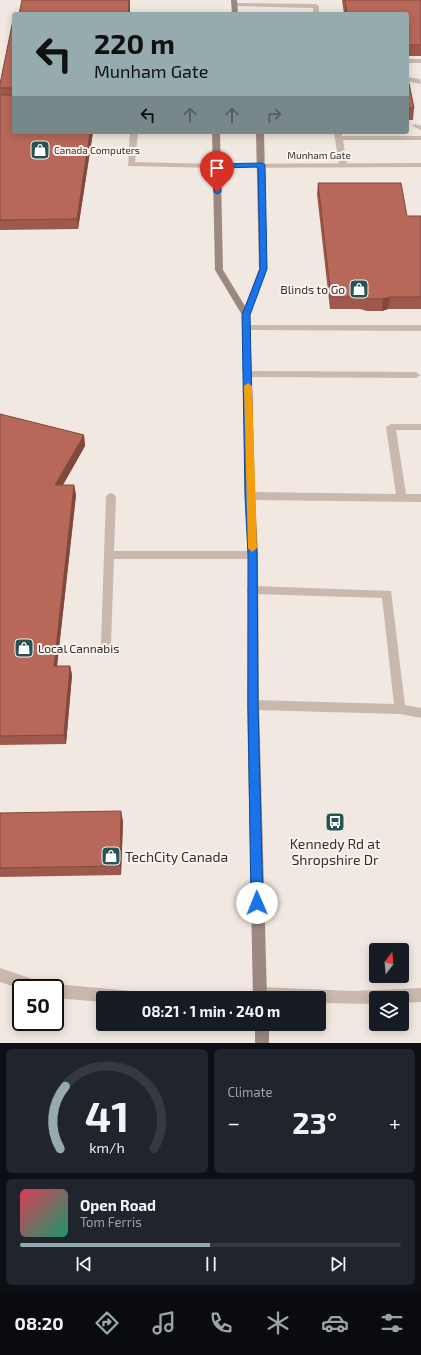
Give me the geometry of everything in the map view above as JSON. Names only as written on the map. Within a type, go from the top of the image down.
[{"type":"main road","points":[[216,134],[219,270],[246,315]]},
{"type":"main road","points":[[260,134],[262,165],[263,269],[246,315],[250,496],[253,555],[253,705],[260,991]]},
{"type":"main road","points":[[262,1031],[262,1043]]},
{"type":"street","points":[[234,3],[316,6],[316,12]]},
{"type":"street","points":[[409,61],[421,61]]},
{"type":"street","points":[[409,80],[419,81]]},
{"type":"street","name":"Munham Gate","points":[[134,134],[131,164],[216,166],[421,165]]},
{"type":"street","points":[[343,165],[338,135],[421,138]]},
{"type":"street","points":[[246,328],[421,328]]},
{"type":"street","points":[[248,374],[416,375]]},
{"type":"street","points":[[402,498],[391,427],[421,427]]},
{"type":"street","points":[[250,496],[421,498]]},
{"type":"street","points":[[106,642],[111,497]]},
{"type":"street","points":[[109,555],[253,555]]},
{"type":"street","points":[[252,590],[387,594],[400,709]]},
{"type":"street","points":[[253,705],[400,709],[421,713]]},
{"type":"street","points":[[0,975],[12,979]]},
{"type":"street","points":[[64,991],[96,994]]},
{"type":"street","points":[[326,997],[354,998],[421,995]]},
{"type":"building","points":[[22,0],[129,0],[128,12],[19,12]]},
{"type":"building","points":[[345,0],[421,0],[421,45],[409,45],[409,12],[347,12]]},
{"type":"building","points":[[12,25],[12,88],[0,88]]},
{"type":"building","points":[[409,84],[414,108],[409,108]]},
{"type":"building","points":[[0,95],[12,95],[12,134],[90,134],[77,219],[0,220]]},
{"type":"building","points":[[318,183],[401,183],[407,216],[421,216],[421,297],[369,299],[362,297],[331,297]]},
{"type":"building","points":[[0,414],[84,435],[55,485],[74,485],[54,666],[70,666],[64,735],[0,736]]},
{"type":"building","points":[[121,811],[120,866],[0,868],[0,813]]},
{"type":"slow traffic","points":[[248,386],[252,548]]},
{"type":"place","name":"Canada Computers","points":[[40,150]]},
{"type":"place","name":"Blinds to Go","points":[[359,289]]},
{"type":"place","name":"Local Cannabis","points":[[24,648]]},
{"type":"place","name":"Kennedy Rd at Shropshire Dr","points":[[335,822]]},
{"type":"place","name":"TechCity Canada","points":[[111,856]]},
{"type":"route","points":[[217,192],[216,166],[262,165],[263,269],[246,315],[250,496],[253,555],[253,705],[257,903]]}]
